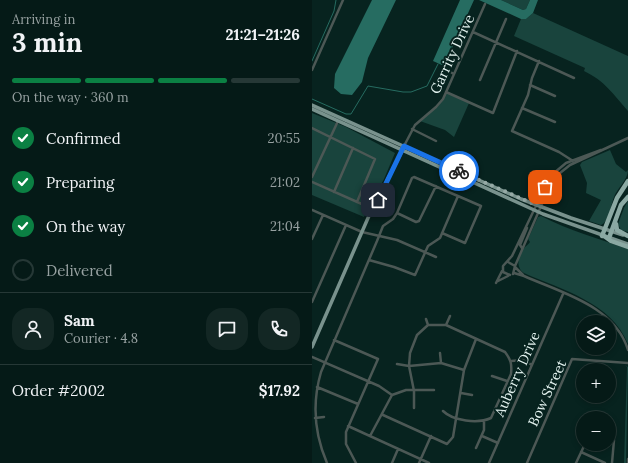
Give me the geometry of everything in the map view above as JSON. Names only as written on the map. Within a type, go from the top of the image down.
[{"type":"highway","points":[[605,237],[605,229],[616,198],[628,181]]},
{"type":"highway","points":[[605,237],[612,231],[621,205],[628,197]]},
{"type":"highway","points":[[616,218],[617,230],[628,236]]},
{"type":"highway","points":[[605,237],[611,242],[628,247]]},
{"type":"main road","points":[[312,105],[538,206],[628,236]]},
{"type":"main road","points":[[312,109],[536,211],[628,244]]},
{"type":"main road","points":[[312,347],[362,232],[404,146]]},
{"type":"street","points":[[312,70],[343,0]]},
{"type":"street","name":"Garrity Drive","points":[[404,146],[412,129],[436,107],[446,92],[485,4]]},
{"type":"street","points":[[480,80],[506,19]]},
{"type":"street","points":[[473,32],[574,78]]},
{"type":"street","points":[[446,92],[493,113],[517,52]]},
{"type":"street","points":[[539,61],[512,131],[559,152],[574,162]]},
{"type":"street","points":[[443,68],[454,74]]},
{"type":"street","points":[[530,85],[555,96]]},
{"type":"street","points":[[522,108],[554,122]]},
{"type":"street","points":[[312,177],[338,121]]},
{"type":"street","points":[[312,128],[331,136],[375,159],[376,161],[357,202]]},
{"type":"street","points":[[412,129],[436,141]]},
{"type":"street","points":[[514,273],[515,266],[538,206],[555,177],[563,169],[574,162],[628,138]]},
{"type":"street","points":[[334,192],[354,148]]},
{"type":"street","points":[[327,463],[319,444],[315,418],[317,387],[324,362],[383,226],[393,219],[397,213],[412,178],[414,177],[481,206],[465,243],[442,233]]},
{"type":"street","points":[[312,182],[373,209]]},
{"type":"street","points":[[397,213],[416,222],[419,221],[436,186]]},
{"type":"street","points":[[369,260],[394,266],[415,275],[430,244],[440,238],[458,196]]},
{"type":"street","points":[[312,210],[362,232],[378,237],[397,240],[436,258]]},
{"type":"street","points":[[536,211],[508,262],[503,266],[497,282],[514,273],[524,276],[596,309],[609,318],[619,330],[628,350]]},
{"type":"street","points":[[312,239],[323,215]]},
{"type":"street","points":[[312,302],[346,225]]},
{"type":"street","points":[[522,248],[520,245],[527,225]]},
{"type":"street","points":[[508,262],[515,266],[524,276]]},
{"type":"street","points":[[502,270],[504,273],[510,275]]},
{"type":"street","name":"Auberry Drive","points":[[489,463],[563,294]]},
{"type":"street","points":[[446,325],[450,316]]},
{"type":"street","points":[[426,319],[428,325]]},
{"type":"street","points":[[414,408],[414,391],[409,366],[410,353],[418,335],[428,325],[446,325],[497,347],[505,352],[511,360],[511,374],[491,418],[484,421],[474,422],[447,416],[443,411]]},
{"type":"street","points":[[383,415],[447,444],[450,442],[453,437],[457,418],[464,370],[476,339]]},
{"type":"street","points":[[334,340],[378,359],[345,436],[346,444],[356,463]]},
{"type":"street","points":[[440,353],[440,363]]},
{"type":"street","points":[[312,357],[387,391],[392,395]]},
{"type":"street","name":"Bow Street","points":[[527,463],[572,359],[628,363]]},
{"type":"street","points":[[511,360],[523,360],[532,365]]},
{"type":"street","points":[[397,364],[409,366],[440,363],[464,370]]},
{"type":"street","points":[[492,376],[507,381]]},
{"type":"street","points":[[317,387],[358,404]]},
{"type":"street","points":[[370,436],[383,415],[392,395],[399,391],[434,390]]},
{"type":"street","points":[[461,393],[472,395]]},
{"type":"street","points":[[315,418],[324,417]]},
{"type":"street","points":[[476,448],[482,436],[484,421]]},
{"type":"street","points":[[348,426],[429,463]]},
{"type":"street","points":[[419,463],[431,436]]},
{"type":"street","points":[[482,436],[498,443]]},
{"type":"street","points":[[392,463],[398,449]]},
{"type":"street","points":[[612,463],[613,451]]},
{"type":"street","points":[[576,463],[581,452],[605,463]]},
{"type":"shaded area","points":[[372,0],[396,0],[368,58],[362,82],[352,95],[341,94],[334,88],[335,74]]},
{"type":"shaded area","points":[[460,0],[474,0],[444,66],[433,61]]},
{"type":"shaded area","points":[[479,0],[501,0],[523,10],[526,9],[530,0],[538,0],[533,13],[526,19],[521,19]]},
{"type":"shaded area","points":[[501,0],[530,0],[526,9],[523,10]]},
{"type":"shaded area","points":[[533,13],[628,56],[628,111],[598,79],[584,71],[585,68],[514,36],[521,19],[526,19]]},
{"type":"shaded area","points":[[446,92],[469,103],[454,137],[445,130],[420,121],[439,105]]},
{"type":"shaded area","points":[[312,113],[346,127],[395,153],[384,179],[364,217],[312,195]]},
{"type":"shaded area","points":[[610,150],[616,164],[626,172],[628,170],[628,174],[617,190],[608,217],[601,225],[589,221],[601,200],[586,193],[587,183],[580,165],[582,162]]},
{"type":"shaded area","points":[[628,201],[628,232],[621,230],[618,224]]},
{"type":"shaded area","points":[[541,216],[573,230],[628,249],[628,344],[616,325],[616,315],[606,315],[584,299],[524,273],[521,270],[518,260],[523,250],[530,242],[528,239],[538,217]]},
{"type":"shaded area","points":[[625,365],[628,367],[626,463],[624,463],[627,367]]},
{"type":"waterway","points":[[312,61],[334,11],[336,0]]},
{"type":"waterway","points":[[312,99],[346,114],[351,114],[368,86],[411,92],[427,86],[438,64]]},
{"type":"way so far","points":[[459,171],[536,205],[545,187]]},
{"type":"route","points":[[378,200],[404,146],[459,171]]}]
